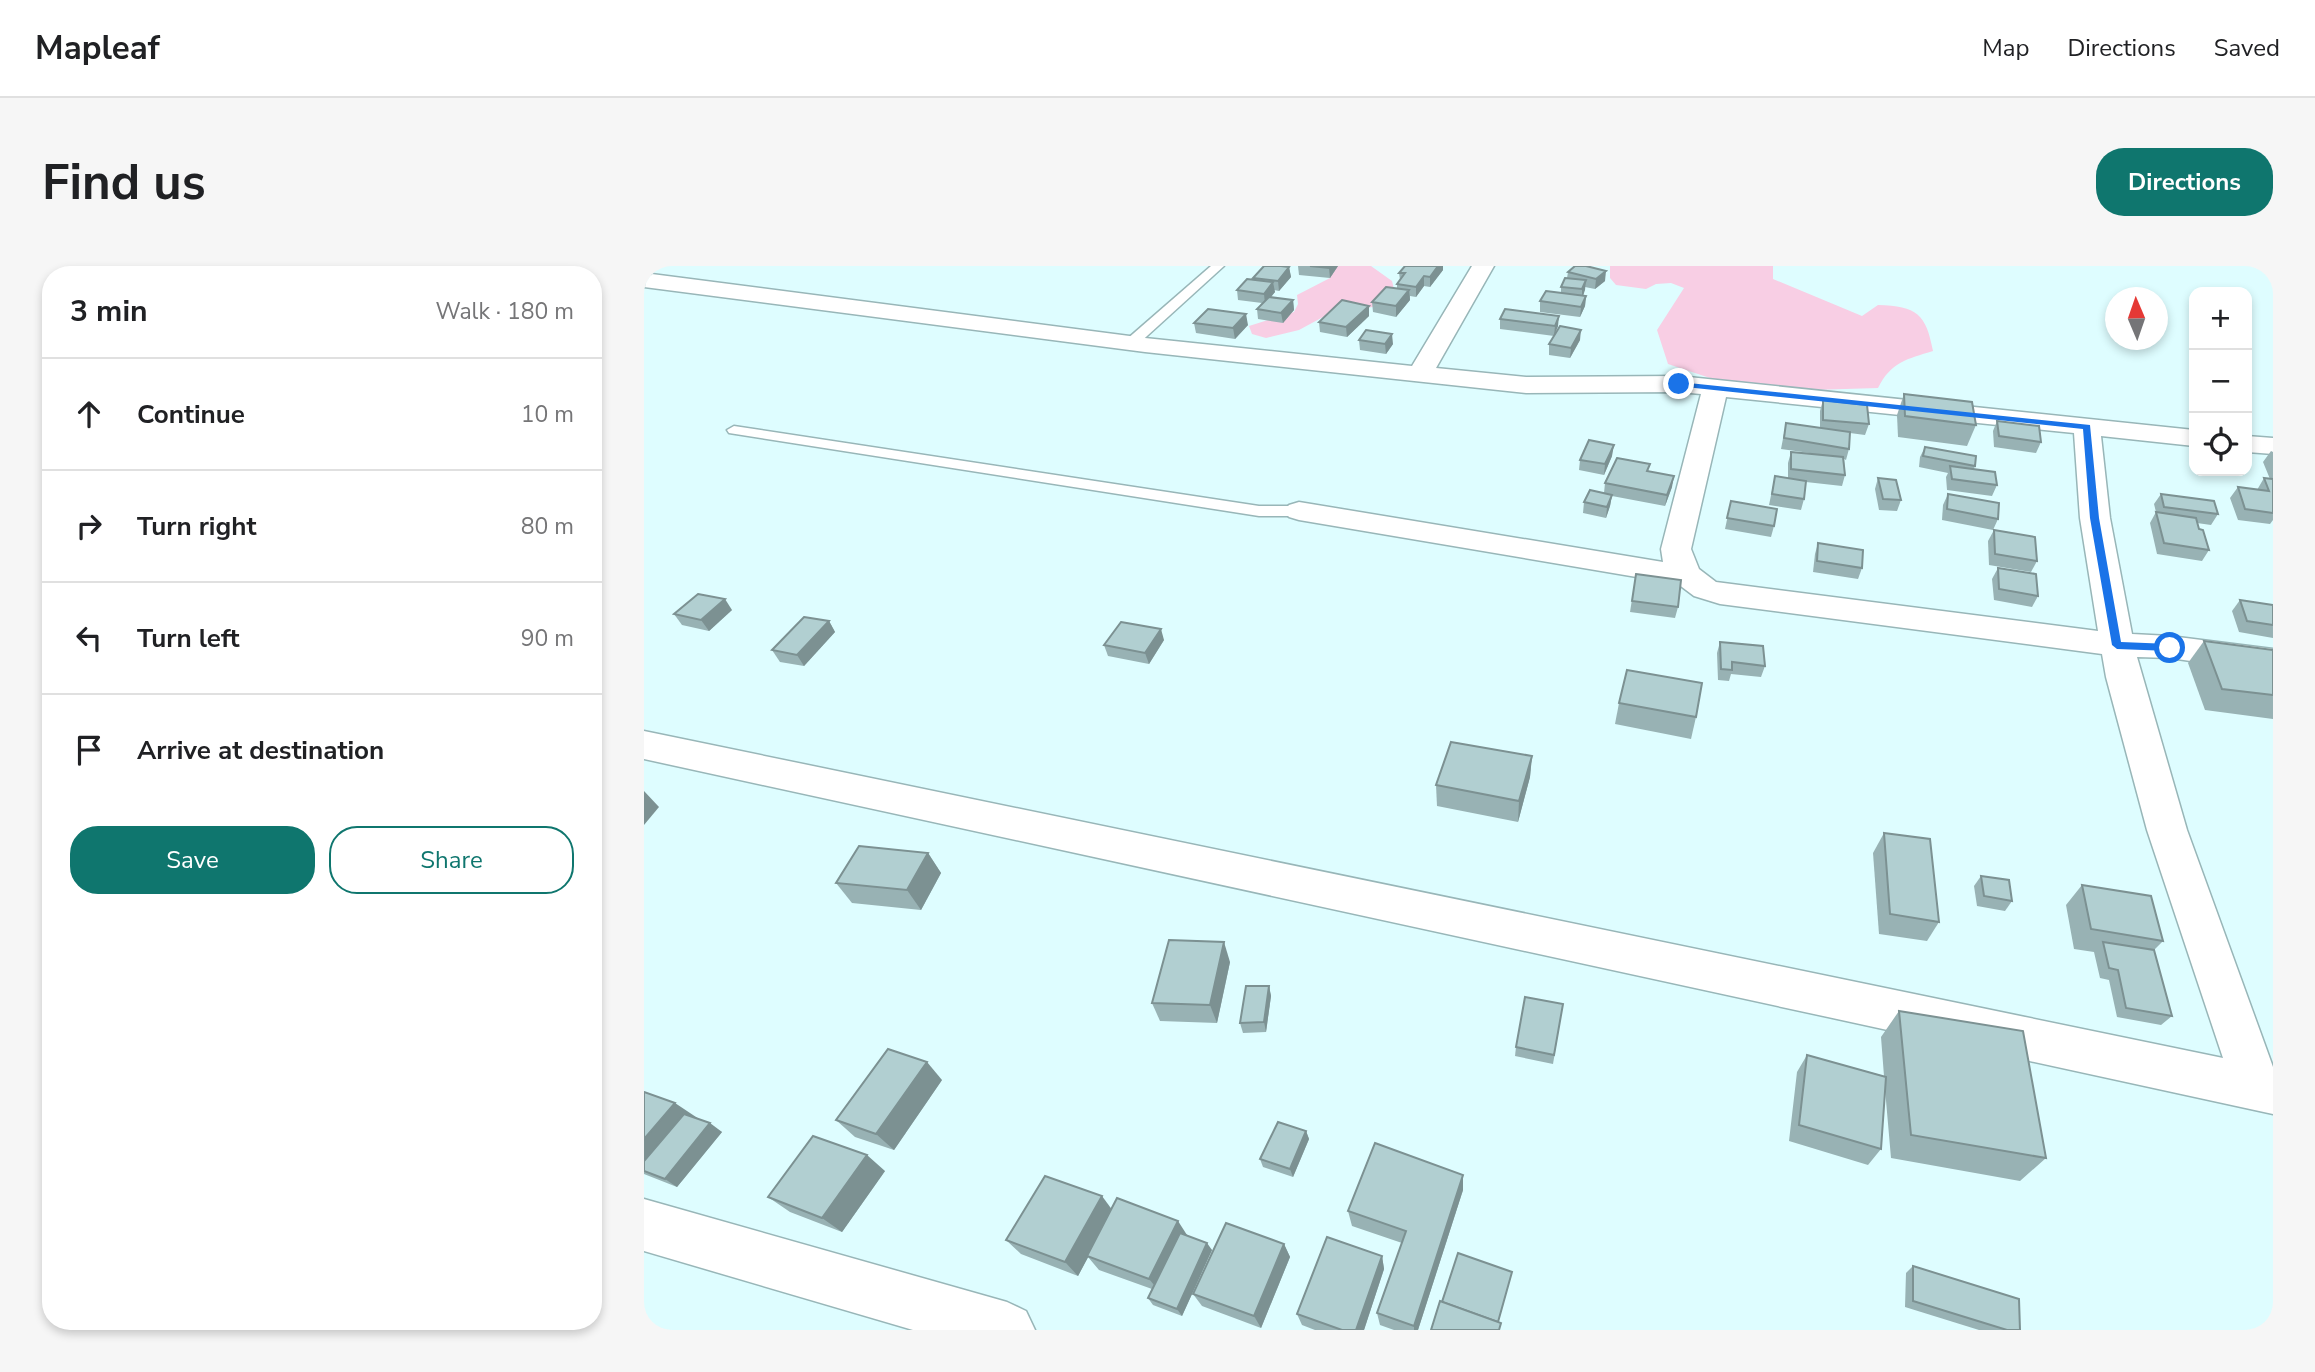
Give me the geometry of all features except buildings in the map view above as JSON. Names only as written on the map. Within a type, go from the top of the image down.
[{"type":"street","points":[[1420,374],[1483,266]]},
{"type":"street","points":[[644,280],[1132,343],[1526,385],[1679,384],[2189,437]]},
{"type":"street","points":[[1715,388],[1676,550],[1678,561],[1687,576],[1705,589],[1720,594],[2117,645],[2170,648],[2273,661]]},
{"type":"street","points":[[2087,427],[2095,518],[2123,677],[2167,830],[2265,1090]]},
{"type":"street","points":[[2252,444],[2273,446]]},
{"type":"street","points":[[1299,511],[1687,576]]},
{"type":"street","points":[[644,745],[2265,1090]]},
{"type":"street","points":[[644,1225],[1007,1330]]},
{"type":"lane","points":[[1132,343],[1218,266]]},
{"type":"lane","points":[[734,430],[1259,511],[1299,511]]},
{"type":"shaded area","points":[[1330,266],[1371,266],[1392,281],[1396,297],[1387,304],[1323,317],[1299,330],[1266,338],[1252,334],[1249,326],[1294,312],[1298,304],[1297,295],[1330,278]]},
{"type":"shaded area","points":[[1610,266],[1773,266],[1773,279],[1862,316],[1878,305],[1911,310],[1923,320],[1933,351],[1894,367],[1878,388],[1812,390],[1734,386],[1668,364],[1657,330],[1684,288],[1671,283],[1656,284],[1646,289],[1616,285],[1610,278]]},
{"type":"route","points":[[1679,384],[2087,427],[2095,518],[2117,645],[2170,648]]}]
